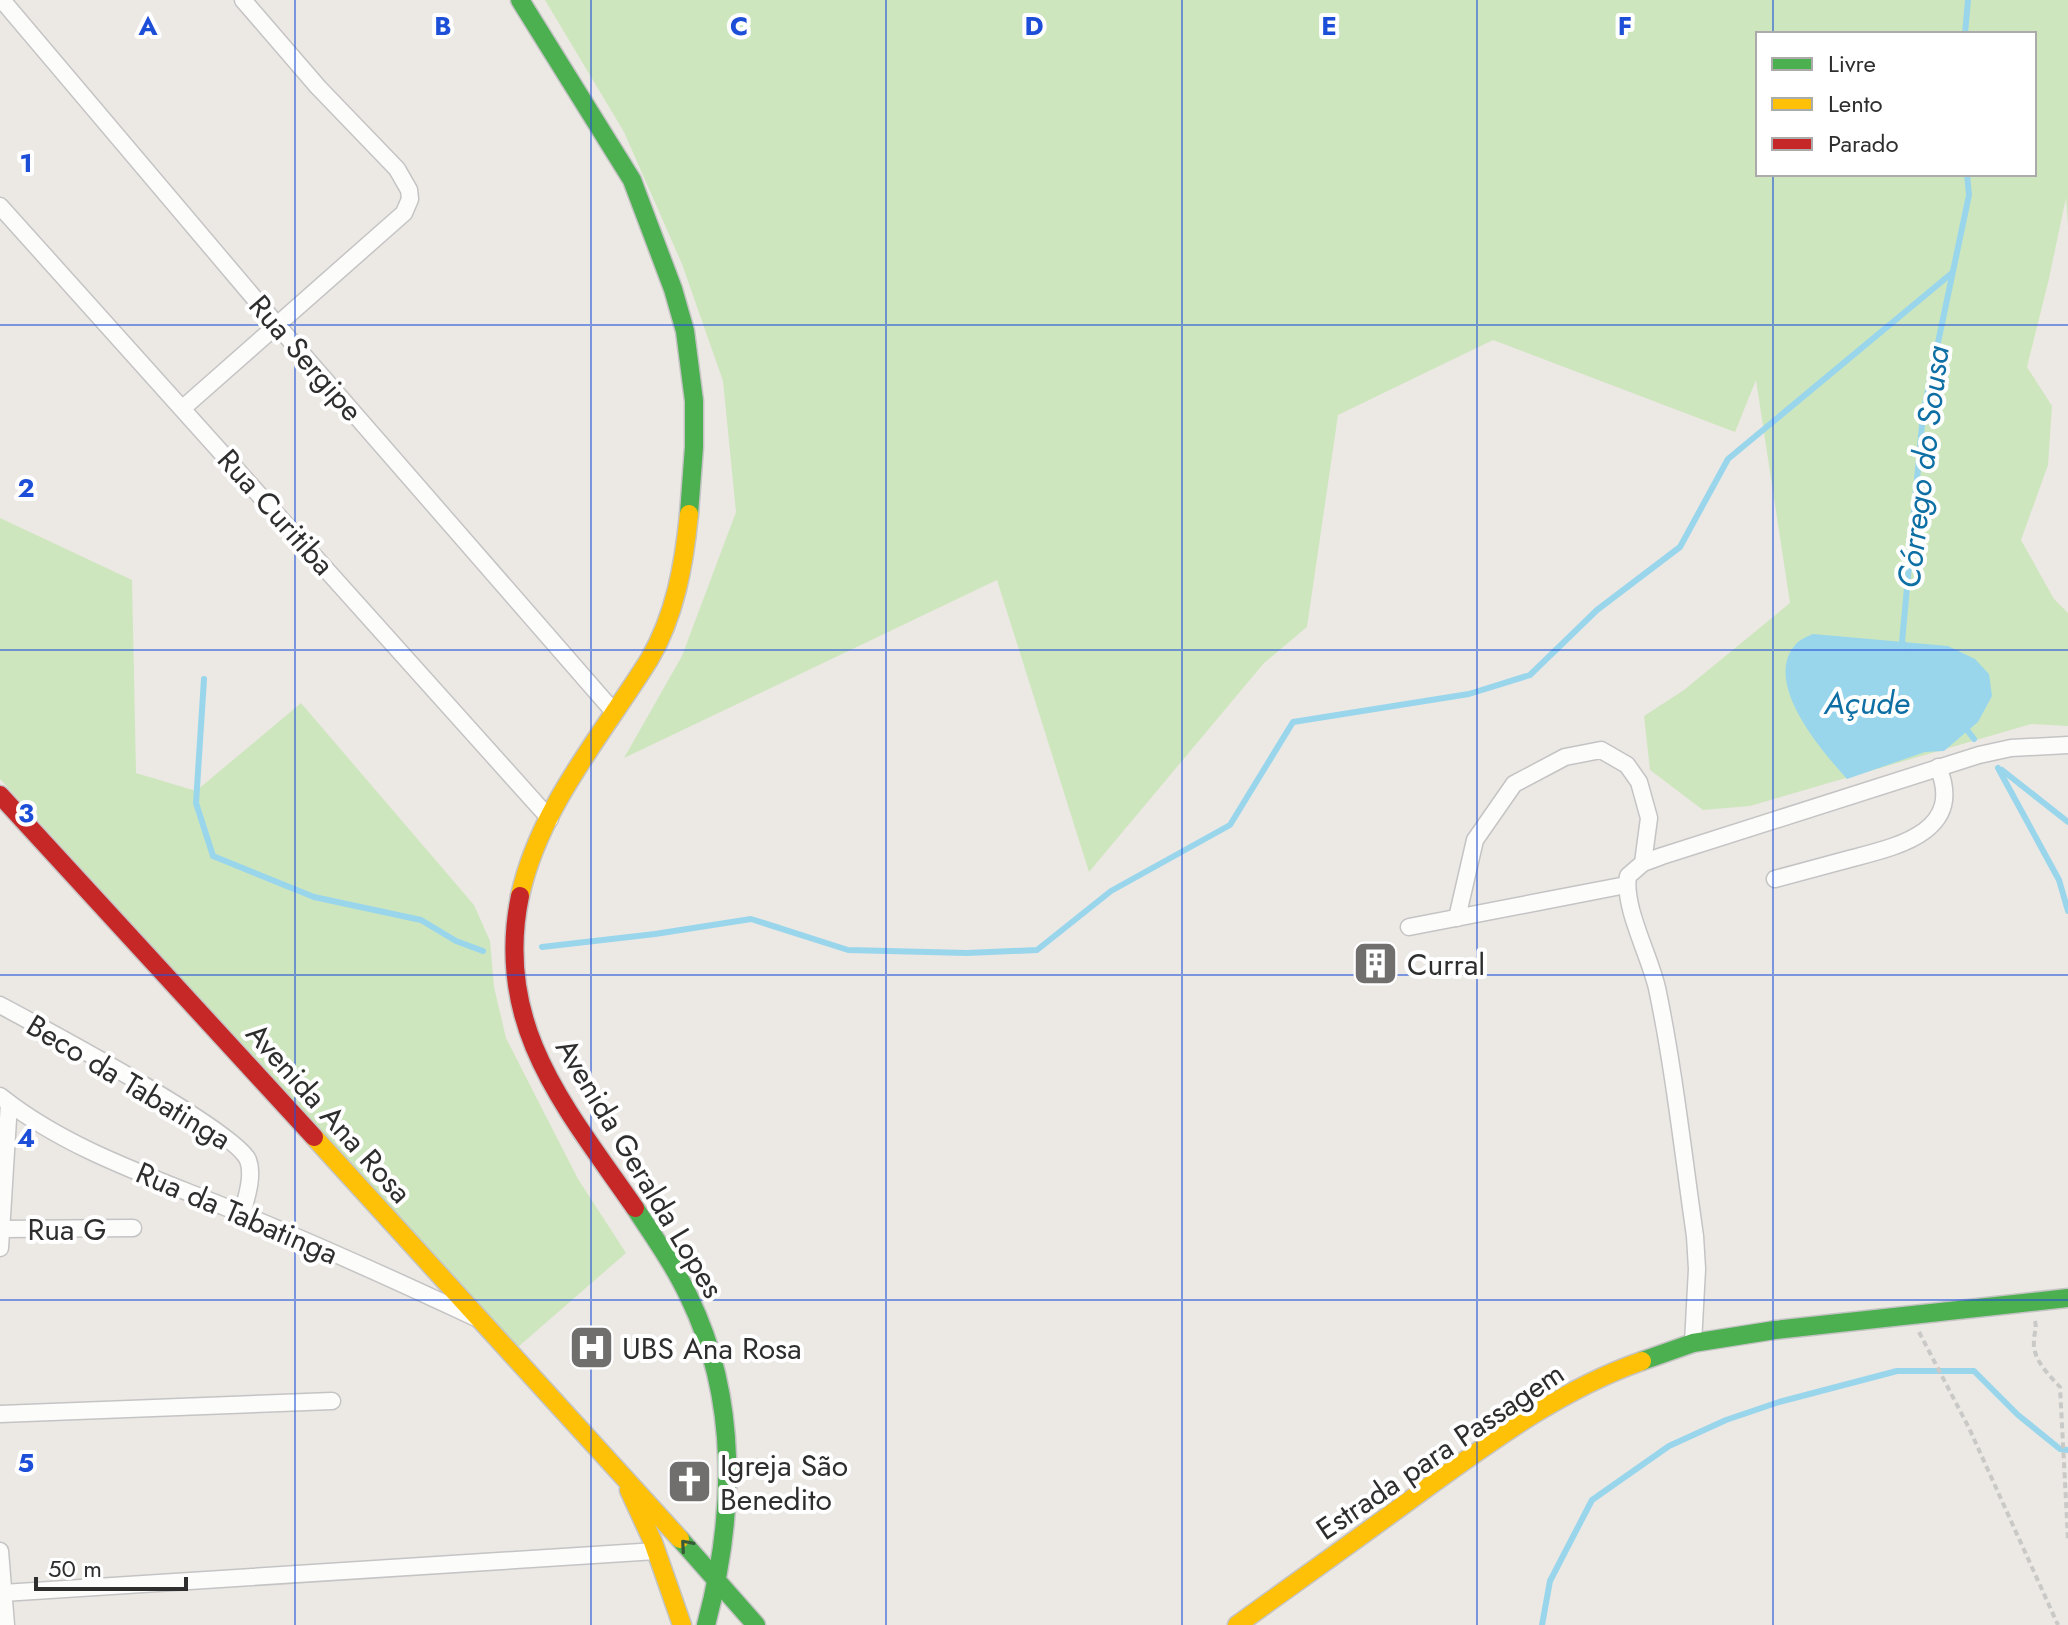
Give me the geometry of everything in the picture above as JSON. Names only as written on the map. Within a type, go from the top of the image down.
[{"type":"main road","name":"Avenida Geralda Lopes","points":[[520,0],[637,189],[671,282],[685,331],[692,377],[695,447],[678,589],[652,654],[550,819],[529,868],[516,916],[513,956],[521,1010],[537,1056],[559,1099],[668,1260],[696,1310],[712,1357],[722,1403],[729,1471],[719,1583],[706,1625]]},
{"type":"main road","name":"Avenida Ana Rosa","points":[[0,795],[618,1468],[756,1625]]},
{"type":"main road","name":"Estrada para Passagem","points":[[1237,1625],[1474,1454],[1559,1400],[1622,1368],[1693,1343],[1775,1330],[2068,1298]]},
{"type":"main road","name":"Avenida Ana Rosa","points":[[618,1468],[656,1551],[682,1625]]},
{"type":"street","name":"Rua Sergipe","points":[[2,0],[277,325],[614,712]]},
{"type":"street","points":[[183,408],[404,213],[410,199],[409,190],[397,169],[318,87],[243,0]]},
{"type":"street","name":"Rua Curitiba","points":[[0,206],[550,819]]},
{"type":"street","points":[[1693,1343],[1697,1269],[1695,1236],[1657,988],[1629,904],[1628,876],[1643,863],[1938,767],[2011,748],[2068,745]]},
{"type":"street","points":[[1457,918],[1475,840],[1514,784],[1565,757],[1601,750],[1627,765],[1639,782],[1649,818],[1643,863]]},
{"type":"street","points":[[1775,879],[1893,847],[1923,833],[1931,827],[1944,796],[1944,783],[1938,767]]},
{"type":"street","points":[[1409,927],[1626,885]]},
{"type":"street","name":"Beco da Tabatinga","points":[[0,1005],[191,1115],[238,1148],[247,1160],[250,1174],[242,1214]]},
{"type":"street","points":[[0,1248],[4,1099]]},
{"type":"street","name":"Rua da Tabatinga","points":[[4,1099],[98,1154],[481,1320]]},
{"type":"street","name":"Rua G","points":[[1,1229],[133,1228]]},
{"type":"street","points":[[0,1414],[332,1401]]},
{"type":"street","points":[[3,1593],[656,1551]]},
{"type":"street","points":[[0,1554],[6,1625]]},
{"type":"path","points":[[2024,1302],[2035,1319],[2037,1330],[2033,1343],[2043,1370],[2060,1387],[2068,1539]]},
{"type":"path","points":[[1931,1326],[1917,1329],[1969,1428],[2058,1625]]},
{"type":"green space","points":[[545,0],[2068,0],[2068,226],[2066,198],[2027,367],[2052,406],[2048,465],[2021,540],[2054,599],[2068,613],[2068,726],[2031,724],[1750,806],[1703,810],[1650,770],[1644,716],[1684,690],[1790,603],[1756,380],[1735,432],[1493,340],[1338,415],[1307,627],[1264,663],[1089,872],[997,580],[624,758],[682,656],[736,512],[723,381],[682,264],[624,132]]},
{"type":"green space","points":[[0,518],[132,580],[136,773],[196,791],[301,703],[474,905],[490,941],[494,987],[506,1038],[578,1179],[626,1253],[518,1347],[0,779]]},
{"type":"water","name":"Açude","points":[[1813,634],[1948,646],[1975,659],[1989,674],[1992,696],[1978,722],[1944,751],[1925,752],[1847,779],[1810,734],[1790,695],[1786,676],[1788,659],[1797,643]]},
{"type":"waterway","name":"Córrego do Sousa","points":[[1965,32],[1968,0]]},
{"type":"waterway","name":"Córrego do Sousa","points":[[1905,646],[1902,642],[1923,414],[1969,195],[1967,176]]},
{"type":"waterway","points":[[542,947],[751,919],[848,950],[967,953],[1037,950],[1111,891],[1230,825],[1293,722],[1469,694],[1530,675],[1597,610],[1680,547],[1728,459],[1952,273]]},
{"type":"waterway","points":[[204,679],[196,803],[213,856],[314,897],[421,920],[456,941],[483,951]]},
{"type":"waterway","name":"Córrego do Sousa","points":[[1964,726],[1974,739]]},
{"type":"waterway","name":"Córrego do Sousa","points":[[1998,768],[2059,880],[2068,911]]},
{"type":"waterway","points":[[2002,770],[2068,822]]},
{"type":"waterway","points":[[1542,1625],[1550,1581],[1592,1500],[1669,1446],[1726,1420],[1779,1402],[1897,1371],[1974,1371],[2018,1415],[2060,1449],[2068,1450]]},
{"type":"traffic: fast","points":[[520,0],[632,180],[673,289],[685,331],[694,401],[689,514]]},
{"type":"traffic: fast","points":[[635,1208],[689,1297],[717,1377],[724,1418],[727,1501],[723,1543],[706,1625]]},
{"type":"traffic: fast","points":[[1642,1361],[1693,1343],[1775,1330],[2068,1298]]},
{"type":"traffic: fast","points":[[680,1539],[756,1625]]},
{"type":"traffic: slow","points":[[520,896],[529,864],[557,802],[649,660],[666,626],[677,590],[689,514]]},
{"type":"traffic: slow","points":[[314,1137],[680,1539]]},
{"type":"traffic: slow","points":[[1237,1625],[1527,1419],[1583,1386],[1642,1361]]},
{"type":"traffic: slow","points":[[629,1490],[653,1542],[682,1625]]},
{"type":"traffic: jam","points":[[0,795],[314,1137]]},
{"type":"traffic: jam","points":[[520,896],[514,943],[517,986],[526,1025],[561,1100],[635,1208]]},
{"type":"place","name":"Curral","points":[[1376,964]]},
{"type":"place","name":"UBS Ana Rosa","points":[[591,1348]]},
{"type":"place","name":"Igreja São Benedito","points":[[689,1482]]}]
